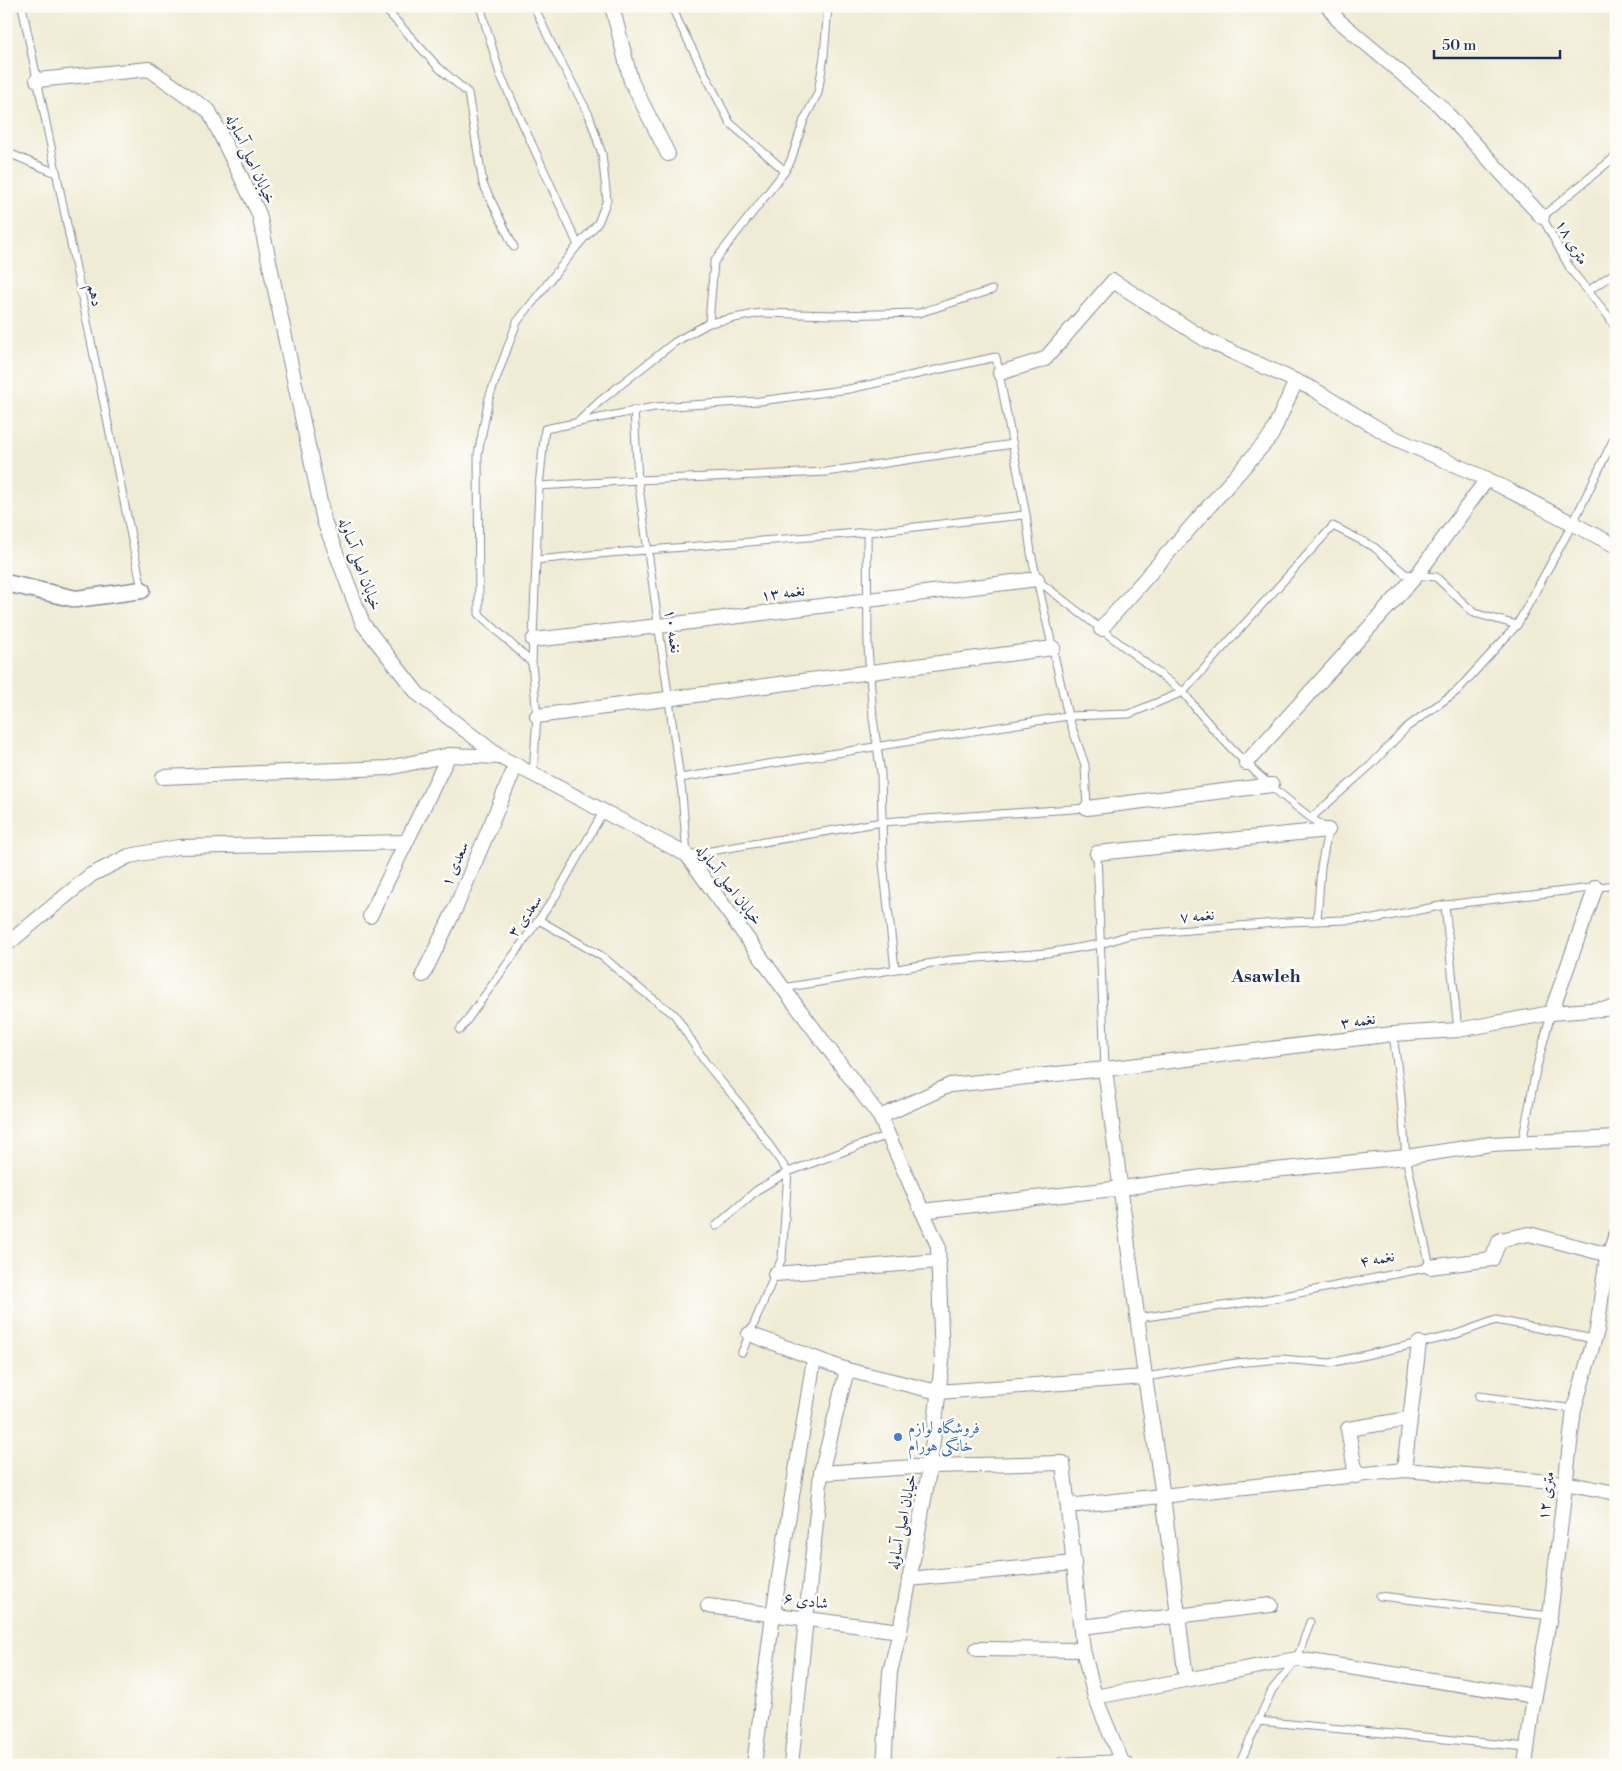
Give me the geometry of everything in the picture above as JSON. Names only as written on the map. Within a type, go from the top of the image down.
[{"type":"street","points":[[612,6],[631,81],[668,154]]},
{"type":"street","points":[[1328,6],[1338,20],[1439,105],[1542,217]]},
{"type":"street","name":"خیابان اصلی آساوله","points":[[37,80],[149,69],[209,111],[259,214],[324,521],[363,624],[418,694],[500,757],[687,855],[783,988],[880,1117],[938,1246],[942,1362],[930,1466],[900,1631],[890,1672],[884,1765]]},
{"type":"street","points":[[1000,373],[1045,359],[1113,281],[1206,340],[1312,389],[1392,437],[1487,479],[1616,546]]},
{"type":"street","points":[[1101,629],[1271,436],[1296,381]]},
{"type":"street","points":[[1246,763],[1417,576],[1487,479]]},
{"type":"street","name":"نغمه ۱۳","points":[[533,640],[1037,580]]},
{"type":"street","points":[[6,582],[76,599],[142,590]]},
{"type":"street","points":[[537,716],[1053,648]]},
{"type":"street","points":[[162,776],[388,768],[449,754],[500,757]]},
{"type":"street","points":[[370,916],[449,754]]},
{"type":"street","name":"سعدی ۱","points":[[423,975],[456,907],[516,766]]},
{"type":"street","points":[[1086,808],[1272,785]]},
{"type":"street","points":[[1097,853],[1328,830]]},
{"type":"street","points":[[6,945],[91,875],[129,856],[178,847],[406,842]]},
{"type":"street","points":[[1551,1013],[1596,887]]},
{"type":"street","name":"نغمه ۳","points":[[1105,1069],[1393,1034],[1458,1030],[1551,1013],[1616,1008]]},
{"type":"street","points":[[880,1117],[950,1085],[1105,1069],[1186,1679]]},
{"type":"street","points":[[922,1211],[1202,1177],[1406,1157],[1491,1144],[1616,1138]]},
{"type":"street","name":"نغمه ۴","points":[[1430,1267],[1492,1259],[1500,1240],[1529,1234],[1610,1261]]},
{"type":"street","name":"۱۲ متری","points":[[1525,1765],[1535,1696],[1550,1616],[1574,1409],[1598,1330],[1616,1236]]},
{"type":"street","points":[[775,1274],[939,1261]]},
{"type":"street","points":[[749,1334],[848,1370],[938,1392],[1145,1377]]},
{"type":"street","points":[[1404,1470],[1419,1343]]},
{"type":"street","points":[[754,1765],[773,1614],[814,1359]]},
{"type":"street","points":[[791,1765],[821,1473],[848,1370]]},
{"type":"street","points":[[1356,1476],[1348,1429],[1409,1419]]},
{"type":"street","points":[[821,1473],[930,1466],[1063,1463],[1083,1650],[1095,1697],[1125,1763],[1062,1765]]},
{"type":"street","points":[[1068,1506],[1404,1470],[1565,1483],[1616,1493]]},
{"type":"street","points":[[909,1579],[1074,1563]]},
{"type":"street","points":[[1081,1627],[1271,1605]]},
{"type":"street","name":"شادی ۶","points":[[708,1606],[900,1631]]},
{"type":"street","points":[[977,1649],[1083,1650]]},
{"type":"street","points":[[1095,1697],[1297,1659],[1535,1696]]},
{"type":"lane","name":"دهم","points":[[22,6],[142,590]]},
{"type":"lane","points":[[379,6],[388,12],[438,67],[468,94],[483,184],[514,247]]},
{"type":"lane","points":[[480,6],[500,74],[578,245]]},
{"type":"lane","points":[[532,663],[479,614],[478,454],[488,398],[517,322],[578,245],[598,223],[607,200],[602,154],[589,115],[534,6]]},
{"type":"lane","points":[[672,6],[678,22],[730,123],[784,171]]},
{"type":"lane","points":[[710,323],[714,262],[791,160],[804,120],[818,93],[824,56],[828,6]]},
{"type":"lane","points":[[6,152],[56,173]]},
{"type":"lane","points":[[1542,217],[1616,156]]},
{"type":"lane","name":"۱۸ متری","points":[[1542,217],[1571,270],[1609,317],[1616,329]]},
{"type":"lane","points":[[1588,291],[1616,272]]},
{"type":"lane","points":[[577,422],[600,400],[675,342],[710,323],[760,314],[918,313],[992,290]]},
{"type":"lane","points":[[533,775],[537,716],[532,663],[539,486],[544,430],[654,407],[760,401],[849,389],[996,356],[1026,515],[1030,553],[1068,716],[1085,766],[1086,808],[882,822],[687,855]]},
{"type":"lane","name":"نغمه ۱۰","points":[[634,410],[638,480],[680,778],[687,855]]},
{"type":"lane","points":[[1311,818],[1371,765],[1407,727],[1457,691],[1517,626],[1573,524],[1616,434]]},
{"type":"lane","points":[[539,486],[826,472],[1013,444]]},
{"type":"lane","points":[[536,560],[648,549],[867,532],[982,518],[1026,515]]},
{"type":"lane","points":[[680,778],[1068,716],[1129,714],[1183,692],[1333,526],[1374,547],[1405,574],[1436,578],[1474,613],[1517,626]]},
{"type":"lane","points":[[867,532],[869,672],[881,774],[883,864],[895,969]]},
{"type":"lane","points":[[1037,580],[1183,692],[1204,720],[1246,763],[1328,830],[1321,867],[1317,920]]},
{"type":"lane","name":"سعدی ۳","points":[[460,1030],[555,897],[603,812]]},
{"type":"lane","points":[[1097,853],[1105,1069]]},
{"type":"lane","name":"نغمه ۷","points":[[783,988],[951,960],[1046,953],[1101,944],[1129,935],[1317,920],[1373,919],[1446,904],[1616,885]]},
{"type":"lane","points":[[1446,904],[1458,1030]]},
{"type":"lane","points":[[539,920],[603,957],[675,1016],[705,1062],[744,1108],[788,1172],[782,1258],[742,1352]]},
{"type":"lane","points":[[1522,1143],[1536,1070],[1551,1013]]},
{"type":"lane","points":[[1393,1034],[1406,1157],[1430,1267]]},
{"type":"lane","points":[[716,1226],[757,1190],[788,1172],[888,1135]]},
{"type":"lane","name":"نغمه ۴","points":[[1138,1318],[1264,1300],[1430,1267]]},
{"type":"lane","points":[[1145,1377],[1236,1363],[1281,1359],[1330,1363],[1451,1336],[1496,1320],[1594,1339]]},
{"type":"lane","points":[[1479,1396],[1574,1409]]},
{"type":"lane","points":[[1380,1596],[1550,1616]]},
{"type":"lane","points":[[1239,1765],[1272,1690],[1297,1659],[1310,1622]]},
{"type":"lane","points":[[1258,1721],[1527,1747]]},
{"type":"lane","points":[[1615,1765],[1616,1760]]},
{"type":"place","name":"فروشگاه لوازم خانگی هورام","points":[[898,1437]]},
{"type":"district","name":"Asawleh","points":[[1266,976]]}]
